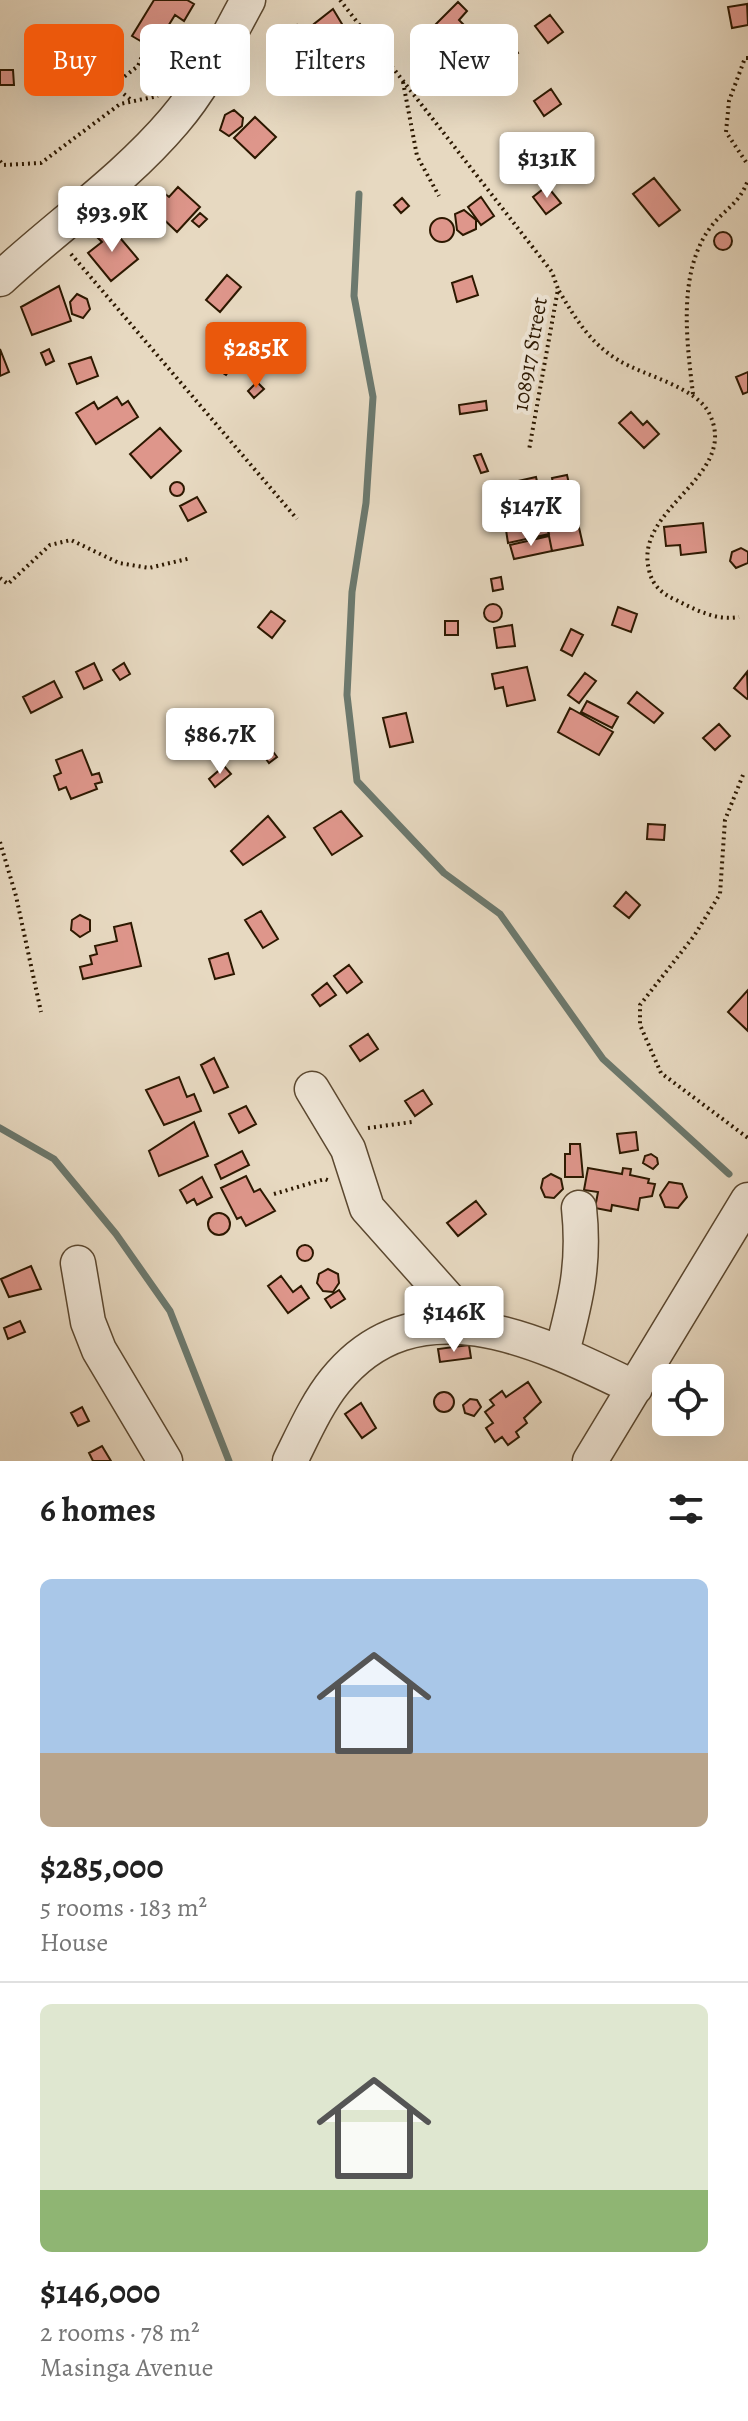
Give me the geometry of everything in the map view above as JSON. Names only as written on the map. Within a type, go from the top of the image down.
[{"type":"street","points":[[235,24],[248,0]]},
{"type":"street","points":[[0,279],[132,165],[193,96]]},
{"type":"street","points":[[312,1089],[348,1149],[367,1208],[473,1327]]},
{"type":"street","points":[[590,1461],[748,1200]]},
{"type":"street","points":[[562,1352],[580,1284],[583,1244],[579,1208]]},
{"type":"street","points":[[78,1263],[88,1322],[99,1350],[165,1461]]},
{"type":"street","points":[[290,1461],[333,1383],[365,1353],[389,1337],[412,1331],[473,1327],[527,1338],[635,1388]]},
{"type":"path","name":"108917 Street","points":[[340,0],[552,272],[558,289],[529,450]]},
{"type":"path","points":[[748,58],[745,58],[729,101],[726,132],[748,165]]},
{"type":"path","points":[[130,99],[119,90],[120,80],[140,61]]},
{"type":"path","points":[[402,80],[417,156],[439,196]]},
{"type":"path","points":[[0,161],[3,165],[41,163],[130,99],[159,96]]},
{"type":"path","points":[[693,394],[688,349],[693,268],[711,227],[741,198],[748,180]]},
{"type":"path","points":[[52,231],[297,519]]},
{"type":"path","points":[[558,289],[584,334],[616,359],[693,394],[711,415],[714,444],[702,471],[659,520],[645,557],[650,577],[662,594],[724,620],[739,617]]},
{"type":"path","points":[[0,578],[8,584],[50,545],[71,540],[119,563],[149,568],[191,558]]},
{"type":"path","points":[[743,775],[725,820],[720,894],[694,936],[640,1005],[640,1025],[661,1073],[748,1138]]},
{"type":"path","points":[[0,842],[16,896],[41,1012]]},
{"type":"path","points":[[338,1132],[412,1122]]},
{"type":"path","points":[[274,1194],[325,1179],[334,1183]]},
{"type":"building","points":[[154,0],[187,0],[194,4],[184,21],[175,15],[169,24],[140,24],[140,41],[132,36]]},
{"type":"building","points":[[458,2],[467,11],[459,20],[463,24],[436,24]]},
{"type":"building","points":[[747,4],[748,25],[732,28],[728,7]]},
{"type":"building","points":[[333,9],[342,24],[314,24]]},
{"type":"building","points":[[550,15],[563,32],[548,43],[535,26]]},
{"type":"building","points":[[0,70],[13,70],[14,85],[0,85]]},
{"type":"building","points":[[551,89],[561,104],[544,116],[534,101]]},
{"type":"building","points":[[234,110],[243,118],[242,126],[229,136],[220,130],[225,115]]},
{"type":"building","points":[[255,117],[276,137],[255,158],[234,138]]},
{"type":"building","points":[[654,178],[680,210],[659,226],[633,194]]},
{"type":"building","points":[[547,186],[561,203],[546,214],[533,197]]},
{"type":"building","points":[[178,187],[200,207],[177,232],[155,211],[160,206],[155,202],[164,193],[169,197]]},
{"type":"building","points":[[481,197],[494,216],[481,225],[468,207]]},
{"type":"building","points":[[402,198],[409,206],[401,213],[394,205]]},
{"type":"building","points":[[125,201],[133,211],[124,218],[116,208]]},
{"type":"building","points":[[464,210],[476,220],[476,229],[463,235],[457,230],[455,214]]},
{"type":"building","points":[[200,213],[207,219],[199,227],[192,221]]},
{"type":"building","points":[[442,218],[450,222],[454,230],[450,238],[442,242],[434,238],[430,230],[434,222]]},
{"type":"building","points":[[110,226],[138,259],[111,281],[88,253],[102,242],[97,237]]},
{"type":"building","points":[[723,232],[732,241],[723,250],[714,241]]},
{"type":"building","points":[[227,275],[241,287],[220,312],[206,300]]},
{"type":"building","points":[[472,276],[478,295],[457,302],[452,283]]},
{"type":"building","points":[[59,286],[71,321],[32,335],[21,307]]},
{"type":"building","points":[[77,294],[87,299],[90,309],[83,318],[72,314],[70,302]]},
{"type":"building","points":[[0,349],[9,372],[0,376]]},
{"type":"building","points":[[49,349],[54,361],[46,365],[41,353]]},
{"type":"building","points":[[224,349],[238,358],[226,375],[212,366]]},
{"type":"building","points":[[91,357],[98,376],[77,384],[69,364]]},
{"type":"building","points":[[748,372],[748,392],[743,394],[736,377]]},
{"type":"building","points":[[257,382],[264,389],[254,398],[248,391]]},
{"type":"building","points":[[117,397],[122,405],[128,401],[138,417],[96,444],[76,413],[94,402],[98,409]]},
{"type":"building","points":[[486,401],[487,410],[460,414],[459,405]]},
{"type":"building","points":[[631,412],[643,425],[647,421],[659,434],[644,448],[619,423]]},
{"type":"building","points":[[160,428],[181,451],[151,478],[130,454]]},
{"type":"building","points":[[481,454],[488,471],[481,473],[474,456]]},
{"type":"building","points":[[567,475],[583,545],[552,551],[546,521],[560,519],[552,478]]},
{"type":"building","points":[[536,477],[545,516],[502,527],[498,510],[493,511],[487,488]]},
{"type":"building","points":[[177,482],[184,489],[177,496],[170,489]]},
{"type":"building","points":[[197,497],[206,512],[188,521],[180,506]]},
{"type":"building","points":[[546,521],[549,534],[508,543],[506,530]]},
{"type":"building","points":[[703,523],[706,552],[681,555],[680,545],[666,546],[664,527]]},
{"type":"building","points":[[549,536],[552,551],[514,559],[510,545]]},
{"type":"building","points":[[741,548],[748,552],[748,563],[736,568],[730,561],[732,552]]},
{"type":"building","points":[[501,577],[503,589],[493,591],[491,579]]},
{"type":"building","points":[[493,604],[502,613],[493,622],[484,613]]},
{"type":"building","points":[[618,607],[637,614],[631,632],[612,625]]},
{"type":"building","points":[[271,611],[285,621],[272,638],[258,627]]},
{"type":"building","points":[[445,621],[458,621],[458,635],[445,635]]},
{"type":"building","points":[[512,625],[515,646],[497,648],[494,628]]},
{"type":"building","points":[[571,629],[583,635],[572,656],[561,650]]},
{"type":"building","points":[[94,663],[102,680],[84,689],[76,672]]},
{"type":"building","points":[[124,663],[130,674],[120,680],[113,670]]},
{"type":"building","points":[[527,667],[535,700],[507,706],[503,687],[495,689],[492,674]]},
{"type":"building","points":[[747,672],[748,698],[747,699],[734,688]]},
{"type":"building","points":[[585,673],[596,681],[579,703],[568,695]]},
{"type":"building","points":[[54,681],[62,697],[31,713],[23,697]]},
{"type":"building","points":[[637,692],[663,713],[654,723],[628,703]]},
{"type":"building","points":[[587,701],[618,717],[612,728],[581,712]]},
{"type":"building","points":[[570,708],[613,732],[599,755],[558,732]]},
{"type":"building","points":[[406,713],[413,742],[390,747],[383,718]]},
{"type":"building","points":[[719,724],[730,736],[715,750],[703,738]]},
{"type":"building","points":[[191,726],[199,741],[181,752],[173,736]]},
{"type":"building","points":[[271,749],[277,757],[269,763],[263,755]]},
{"type":"building","points":[[82,750],[92,775],[99,773],[102,782],[95,784],[97,789],[71,799],[66,787],[59,790],[54,776],[61,773],[56,760]]},
{"type":"building","points":[[224,766],[231,774],[215,787],[209,779]]},
{"type":"building","points":[[341,811],[362,836],[332,855],[314,828]]},
{"type":"building","points":[[268,816],[285,837],[243,865],[231,851]]},
{"type":"building","points":[[648,824],[665,825],[664,840],[647,839]]},
{"type":"building","points":[[626,892],[640,905],[629,918],[614,906]]},
{"type":"building","points":[[261,911],[278,939],[263,948],[245,920]]},
{"type":"building","points":[[80,915],[90,920],[90,931],[80,937],[71,930],[72,920]]},
{"type":"building","points":[[131,923],[141,966],[83,979],[80,967],[92,964],[90,956],[97,954],[95,946],[117,941],[114,927]]},
{"type":"building","points":[[228,953],[234,974],[215,979],[209,959]]},
{"type":"building","points":[[349,965],[362,982],[347,993],[334,976]]},
{"type":"building","points":[[327,983],[336,995],[320,1006],[312,995]]},
{"type":"building","points":[[748,990],[748,1031],[728,1012]]},
{"type":"building","points":[[368,1034],[378,1049],[360,1061],[350,1046]]},
{"type":"building","points":[[214,1058],[228,1087],[214,1093],[201,1065]]},
{"type":"building","points":[[179,1077],[187,1097],[194,1094],[201,1111],[164,1125],[146,1090]]},
{"type":"building","points":[[423,1090],[432,1104],[415,1116],[405,1101]]},
{"type":"building","points":[[246,1106],[256,1124],[239,1133],[229,1114]]},
{"type":"building","points":[[194,1122],[208,1156],[159,1176],[149,1151]]},
{"type":"building","points":[[636,1132],[638,1150],[620,1153],[617,1134]]},
{"type":"building","points":[[570,1144],[580,1144],[583,1177],[565,1177],[565,1154],[570,1154]]},
{"type":"building","points":[[242,1151],[249,1165],[221,1179],[215,1165]]},
{"type":"building","points":[[651,1154],[657,1158],[658,1164],[653,1169],[643,1163],[645,1156]]},
{"type":"building","points":[[588,1168],[622,1174],[623,1168],[631,1169],[630,1175],[649,1179],[648,1183],[655,1184],[652,1196],[640,1198],[638,1210],[612,1205],[611,1211],[595,1208],[598,1192],[584,1190]]},
{"type":"building","points":[[551,1174],[561,1179],[563,1189],[554,1198],[545,1197],[541,1188],[543,1179]]},
{"type":"building","points":[[246,1176],[254,1192],[260,1189],[275,1211],[246,1226],[241,1217],[237,1219],[221,1188]]},
{"type":"building","points":[[202,1177],[212,1197],[197,1205],[194,1199],[187,1203],[180,1190]]},
{"type":"building","points":[[669,1182],[682,1184],[687,1197],[678,1208],[665,1207],[660,1195]]},
{"type":"building","points":[[476,1201],[486,1214],[458,1236],[447,1223]]},
{"type":"building","points":[[215,1213],[223,1213],[230,1224],[223,1235],[215,1235],[208,1228],[208,1220]]},
{"type":"building","points":[[305,1245],[313,1253],[305,1261],[297,1253]]},
{"type":"building","points":[[31,1266],[41,1289],[9,1297],[1,1279]]},
{"type":"building","points":[[328,1269],[338,1274],[339,1283],[333,1292],[323,1291],[317,1283],[319,1274]]},
{"type":"building","points":[[281,1276],[293,1292],[301,1286],[309,1298],[288,1313],[268,1286]]},
{"type":"building","points":[[339,1290],[345,1299],[331,1308],[325,1299]]},
{"type":"building","points":[[20,1321],[25,1332],[8,1339],[4,1328]]},
{"type":"building","points":[[469,1345],[471,1358],[440,1362],[438,1349]]},
{"type":"building","points":[[528,1382],[541,1402],[524,1418],[527,1423],[516,1432],[519,1437],[508,1445],[502,1437],[495,1442],[486,1428],[493,1423],[485,1412],[494,1405],[490,1400],[502,1391],[506,1397]]},
{"type":"building","points":[[440,1392],[448,1392],[454,1402],[448,1412],[440,1412],[434,1406],[434,1398]]},
{"type":"building","points":[[470,1399],[477,1400],[481,1407],[474,1416],[465,1413],[463,1405]]},
{"type":"building","points":[[361,1403],[376,1428],[362,1438],[345,1414]]},
{"type":"building","points":[[82,1407],[89,1421],[78,1426],[71,1413]]},
{"type":"building","points":[[102,1446],[111,1461],[93,1461],[89,1453]]},
{"type":"waterway","points":[[359,194],[354,296],[373,397],[366,503],[352,592],[347,695],[357,781],[444,873],[500,914],[603,1059],[729,1174]]},
{"type":"waterway","points":[[0,1128],[54,1159],[116,1234],[170,1311],[229,1461]]}]
